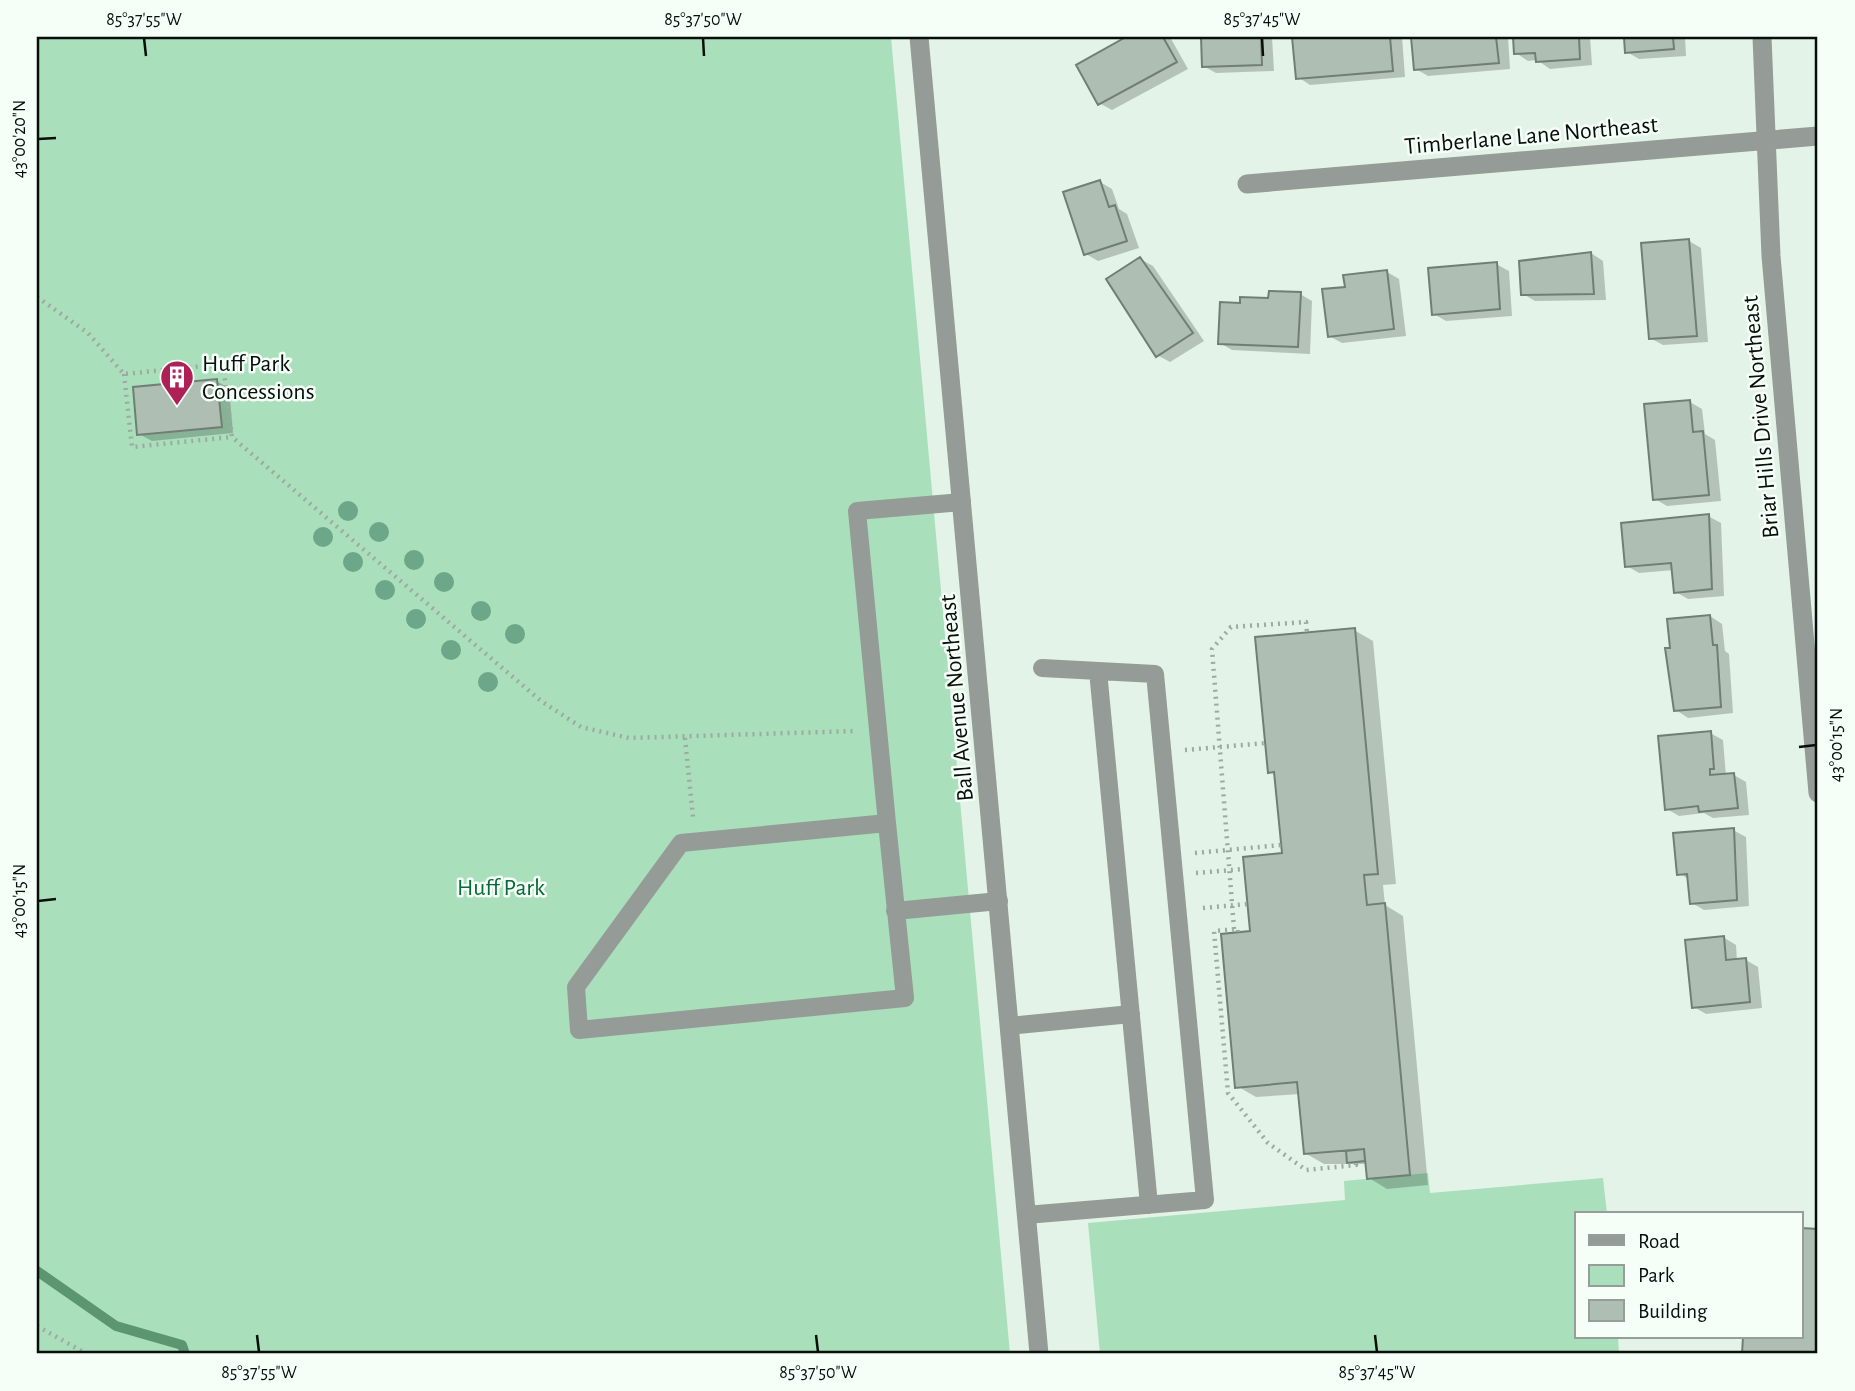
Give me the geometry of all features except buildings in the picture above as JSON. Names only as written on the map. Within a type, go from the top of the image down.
[{"type":"street","name":"Ball Avenue Northeast","points":[[919,37],[1039,1354]]},
{"type":"street","name":"Briar Hills Drive Northeast","points":[[1762,37],[1771,256],[1810,626],[1818,793]]},
{"type":"street","name":"Timberlane Lane Northeast","points":[[1247,184],[1818,136]]},
{"type":"lane","points":[[887,822],[681,843],[576,987],[579,1030],[905,998],[857,511],[962,502]]},
{"type":"lane","points":[[1026,1215],[1205,1200],[1155,674],[1042,668]]},
{"type":"lane","points":[[1098,671],[1149,1205]]},
{"type":"lane","points":[[895,911],[999,901]]},
{"type":"lane","points":[[1009,1026],[1131,1014]]},
{"type":"path","points":[[37,297],[88,333],[124,374],[132,447],[232,437]]},
{"type":"path","points":[[124,374],[223,364],[232,437],[551,708],[581,727],[629,738],[878,730]]},
{"type":"path","points":[[1307,632],[1306,622],[1231,627],[1212,649],[1236,931],[1214,931],[1228,1093],[1268,1143],[1306,1170],[1356,1165],[1356,1162]]},
{"type":"path","points":[[681,843],[693,824],[685,738]]},
{"type":"path","points":[[1163,752],[1266,743]]},
{"type":"path","points":[[1173,855],[1281,845]]},
{"type":"path","points":[[1174,875],[1244,869]]},
{"type":"path","points":[[1178,910],[1247,904]]},
{"type":"path","points":[[37,1326],[87,1354]]},
{"type":"green space","name":"Huff Park","points":[[37,37],[891,37],[1010,1354],[37,1354]]},
{"type":"green space","points":[[1428,1173],[1430,1193],[1603,1178],[1607,1212],[1575,1212],[1575,1338],[1618,1338],[1619,1354],[1100,1354],[1088,1223],[1345,1200],[1344,1181]]},
{"type":"waterway","points":[[37,1271],[116,1326],[182,1345],[185,1354]]},
{"type":"place","name":"Huff Park Concessions","points":[[177,407]]}]
